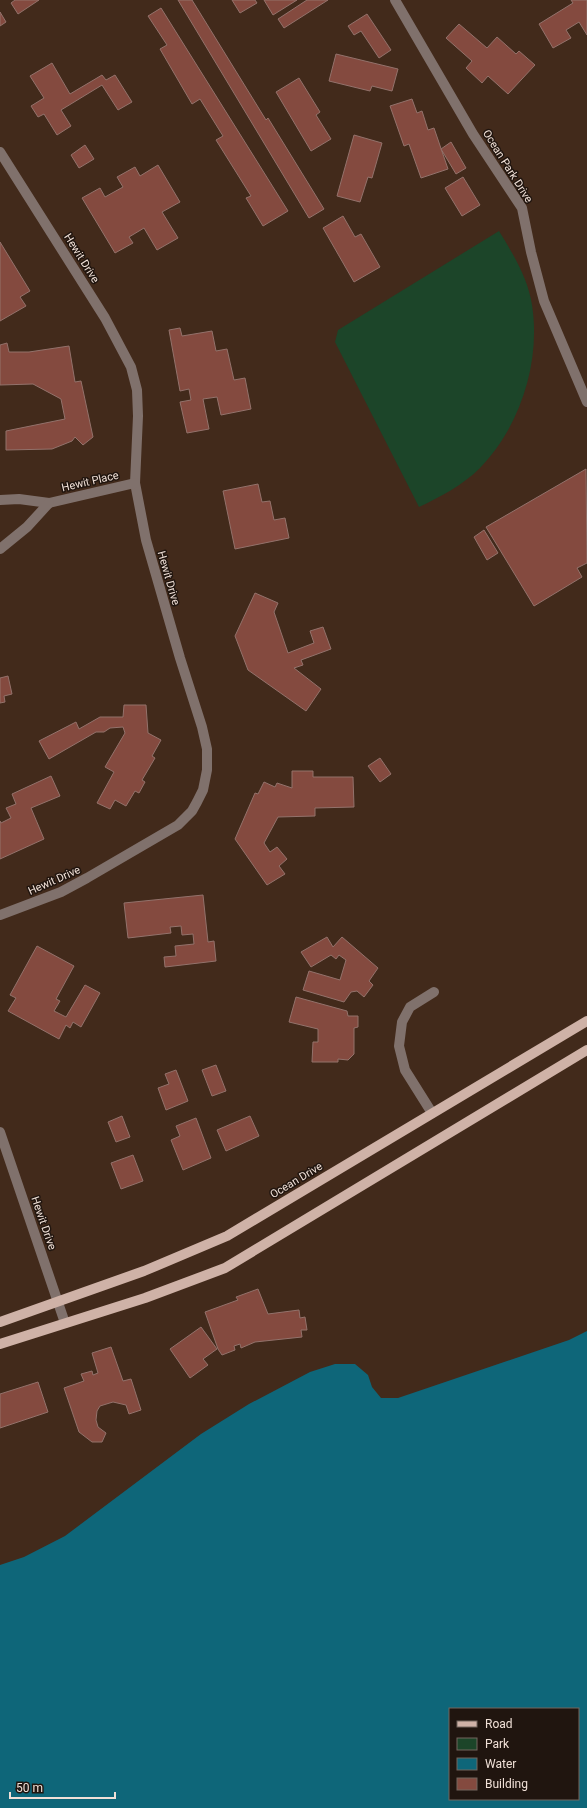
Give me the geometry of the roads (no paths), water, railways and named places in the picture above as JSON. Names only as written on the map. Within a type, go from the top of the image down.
[{"type":"main road","name":"Ocean Drive","points":[[0,1322],[59,1303],[144,1271],[227,1236],[587,1021]]},
{"type":"main road","points":[[0,1344],[145,1298],[226,1268],[587,1050]]},
{"type":"street","name":"Ocean Park Drive","points":[[395,0],[473,134],[522,208],[531,252],[544,301],[587,402]]},
{"type":"street","name":"Hewit Drive","points":[[0,915],[67,888],[178,825],[192,811],[203,790],[207,770],[205,742],[146,540],[135,482],[138,416],[137,390],[131,366],[105,318],[2,158]]},
{"type":"street","name":"Hewit Place","points":[[0,500],[19,499],[49,503],[135,482]]},
{"type":"street","points":[[0,549],[27,527],[49,503]]},
{"type":"street","points":[[432,1113],[405,1070],[400,1046],[402,1022],[410,1006],[434,992]]},
{"type":"street","name":"Hewit Drive","points":[[0,1132],[65,1323]]},
{"type":"water","points":[[587,1331],[587,1808],[0,1808],[0,1565],[24,1557],[65,1536],[201,1434],[249,1404],[310,1372],[335,1364],[355,1364],[368,1375],[372,1387],[381,1398],[398,1398],[569,1340]]}]
